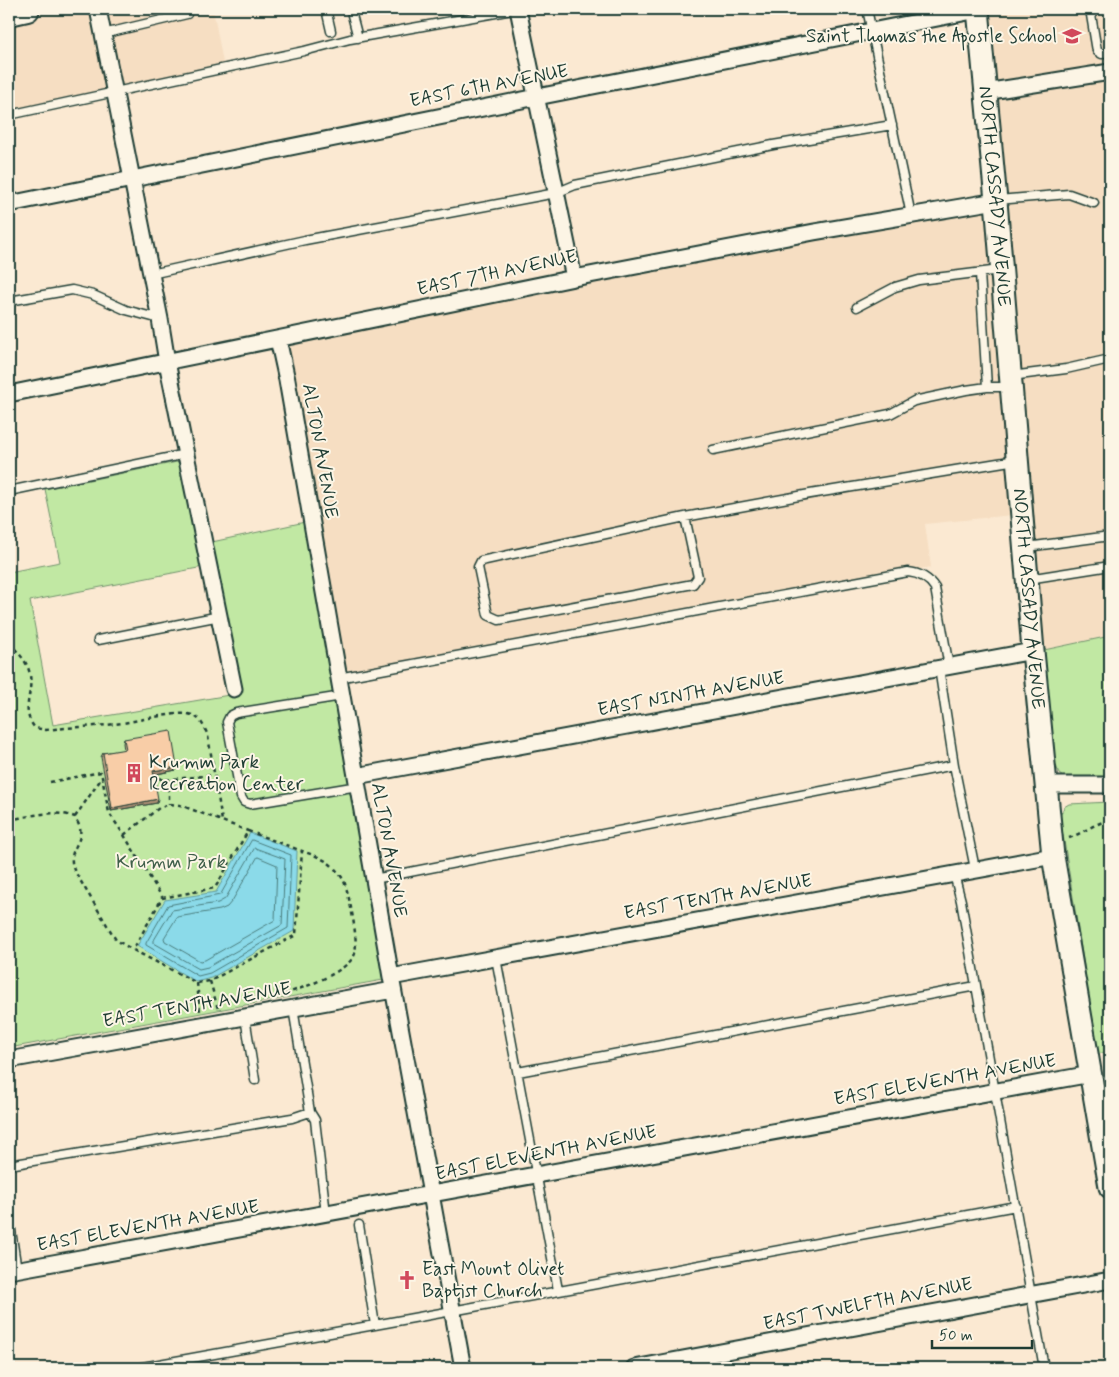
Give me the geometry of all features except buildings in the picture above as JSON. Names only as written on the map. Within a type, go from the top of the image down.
[{"type":"main road","points":[[9,12],[27,9]]},
{"type":"main road","name":"NORTH CASSADY AVENUE","points":[[978,9],[1053,856],[1091,1074],[1105,1128],[1110,1187]]},
{"type":"street","points":[[98,9],[167,362],[234,689]]},
{"type":"street","points":[[519,9],[574,278]]},
{"type":"street","name":"EAST 6TH AVENUE","points":[[9,204],[978,9]]},
{"type":"street","points":[[985,92],[1110,72]]},
{"type":"street","name":"EAST 7TH AVENUE","points":[[9,394],[574,278],[996,201]]},
{"type":"street","name":"ALTON AVENUE","points":[[278,339],[289,389],[392,983],[463,1368]]},
{"type":"street","name":"EAST NINTH AVENUE","points":[[357,781],[1034,651]]},
{"type":"street","points":[[1046,785],[1110,785]]},
{"type":"street","name":"EAST TENTH AVENUE","points":[[9,1060],[293,1008],[496,958],[1053,856]]},
{"type":"street","name":"EAST ELEVENTH AVENUE","points":[[13,1271],[1091,1074]]},
{"type":"street","name":"EAST TWELFTH AVENUE","points":[[634,1368],[1110,1280]]},
{"type":"lane","points":[[103,34],[187,14],[186,9]]},
{"type":"lane","points":[[326,9],[331,31]]},
{"type":"lane","points":[[9,114],[358,38],[519,9]]},
{"type":"lane","points":[[867,9],[911,215]]},
{"type":"lane","points":[[1090,9],[1097,52],[1102,54],[1110,53]]},
{"type":"lane","points":[[352,15],[358,38]]},
{"type":"lane","points":[[151,274],[305,240],[556,192],[575,186],[773,145],[892,125]]},
{"type":"lane","points":[[996,201],[1069,194],[1094,203]]},
{"type":"lane","points":[[857,307],[895,287],[1002,270]]},
{"type":"lane","points":[[980,273],[987,387]]},
{"type":"lane","points":[[9,301],[72,290],[93,295],[126,310],[160,319]]},
{"type":"lane","points":[[712,450],[890,414],[914,401],[987,387],[1110,359]]},
{"type":"lane","points":[[9,491],[186,454]]},
{"type":"lane","points":[[685,518],[698,577],[693,584],[499,620],[488,615],[478,567],[481,560],[685,518],[810,494],[1018,460]]},
{"type":"lane","points":[[1025,547],[1110,536]]},
{"type":"lane","points":[[1028,579],[1110,566]]},
{"type":"lane","points":[[338,678],[908,572],[919,574],[933,584],[936,592],[954,765],[975,870]]},
{"type":"lane","points":[[98,640],[220,616]]},
{"type":"lane","points":[[342,696],[236,714],[230,716],[226,722],[241,797],[244,802],[250,804],[357,781]]},
{"type":"lane","points":[[374,879],[954,765]]},
{"type":"lane","points":[[954,874],[961,901],[996,1091],[1044,1368]]},
{"type":"lane","points":[[496,958],[558,1290]]},
{"type":"lane","points":[[518,1072],[976,986]]},
{"type":"lane","points":[[293,1008],[310,1112],[315,1120],[326,1214]]},
{"type":"lane","points":[[245,1016],[255,1080]]},
{"type":"lane","points":[[9,1164],[292,1118],[310,1112]]},
{"type":"lane","points":[[137,1368],[1016,1206]]},
{"type":"lane","points":[[9,1217],[13,1271]]},
{"type":"lane","points":[[359,1225],[375,1325]]},
{"type":"path","points":[[9,643],[26,663],[30,675],[27,712],[30,721],[36,728],[46,730],[116,724],[189,714],[198,718],[208,736],[222,821]]},
{"type":"path","points":[[50,782],[101,772],[108,813],[124,835],[162,898]]},
{"type":"path","points":[[151,775],[164,780],[214,775]]},
{"type":"path","points":[[75,816],[102,778]]},
{"type":"path","points":[[164,780],[169,792],[170,804]]},
{"type":"path","points":[[124,835],[159,808],[170,804],[302,851],[320,858],[334,867],[344,882],[357,940],[355,955],[346,966],[333,975],[272,997]]},
{"type":"path","points":[[9,820],[52,812],[75,816]]},
{"type":"path","points":[[75,816],[80,828],[79,839],[70,861],[116,940],[197,983],[210,981],[296,934],[302,851]]},
{"type":"path","points":[[1067,839],[1090,827],[1110,820]]},
{"type":"path","points":[[162,898],[215,888],[248,831]]},
{"type":"path","points":[[133,950],[162,898]]},
{"type":"path","points":[[210,981],[219,1013],[224,1010]]},
{"type":"path","points":[[197,983],[201,1024]]},
{"type":"shaded area","points":[[9,9],[213,9],[224,68],[9,112]]},
{"type":"shaded area","points":[[980,9],[1110,9],[1110,636],[1034,652],[1022,514],[925,524],[931,567],[332,677],[276,341],[994,203]]},
{"type":"green space","name":"Krumm Park","points":[[182,461],[203,567],[30,601],[53,725],[241,693],[212,542],[305,522],[383,980],[9,1048],[9,572],[60,562],[45,489]]},
{"type":"green space","points":[[1110,636],[1110,780],[1067,780],[1059,774],[1055,762],[1044,650]]},
{"type":"green space","points":[[1110,802],[1110,1051],[1098,1054],[1060,816],[1064,807],[1069,804]]},
{"type":"water","points":[[250,833],[297,851],[294,931],[211,978],[196,982],[137,946],[165,900],[216,892]]},
{"type":"place","name":"Saint Thomas the Apostle School","points":[[1072,36]]},
{"type":"place","name":"Krumm Park Recreation Center","points":[[134,773]]},
{"type":"place","name":"East Mount Olivet Baptist Church","points":[[407,1280]]}]
